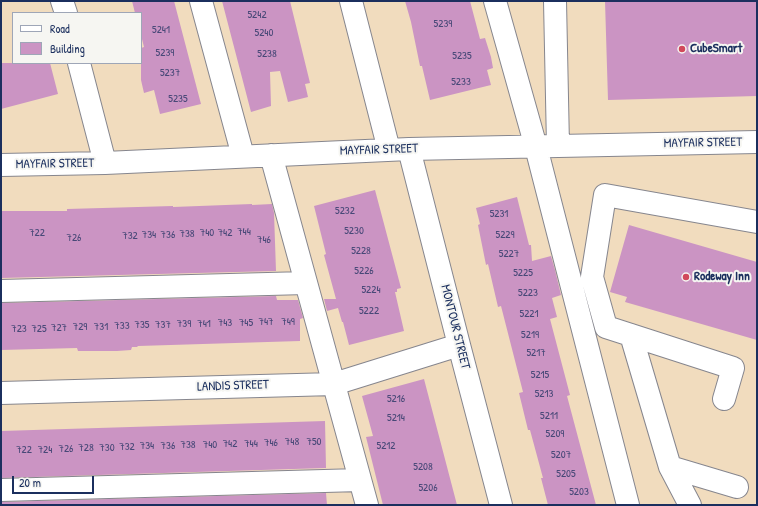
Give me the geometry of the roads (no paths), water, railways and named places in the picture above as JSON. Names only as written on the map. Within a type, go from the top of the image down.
[{"type":"street","points":[[62,1],[66,12]]},
{"type":"street","points":[[201,1],[244,156]]},
{"type":"street","name":"MONTOUR STREET","points":[[351,1],[399,149],[459,345],[501,505]]},
{"type":"street","points":[[495,1],[536,147],[628,505]]},
{"type":"street","points":[[555,1],[558,146]]},
{"type":"street","points":[[79,64],[105,163]]},
{"type":"street","name":"MAYFAIR STREET","points":[[1,165],[105,163],[399,149],[757,142]]},
{"type":"street","points":[[271,155],[367,505]]},
{"type":"street","points":[[724,399],[732,368],[606,327],[592,277],[605,196],[757,222]]},
{"type":"street","points":[[1,291],[306,283]]},
{"type":"street","points":[[631,335],[670,467],[690,505]]},
{"type":"street","name":"LANDIS STREET","points":[[1,393],[334,384],[459,345]]},
{"type":"street","points":[[670,467],[737,487]]},
{"type":"street","points":[[1,490],[360,480]]},
{"type":"place","name":"CubeSmart","points":[[682,49]]},
{"type":"place","name":"Rodeway Inn","points":[[686,277]]}]
